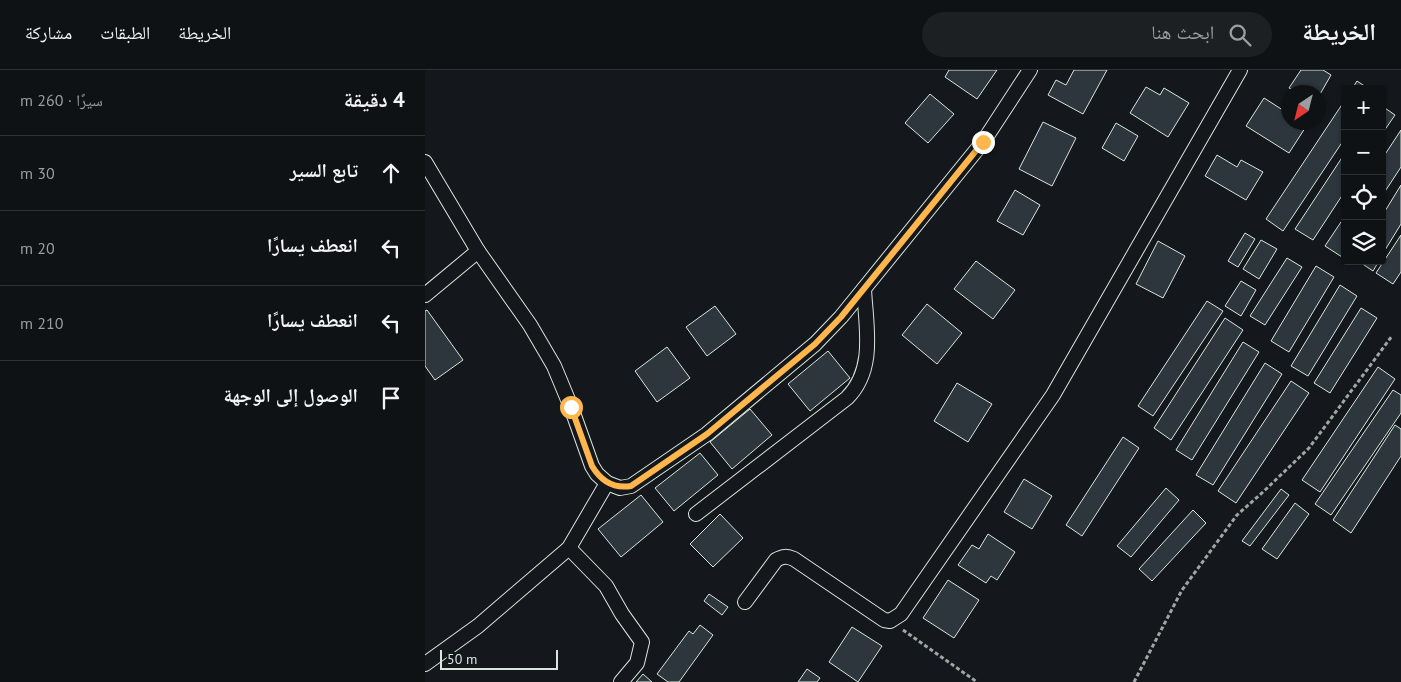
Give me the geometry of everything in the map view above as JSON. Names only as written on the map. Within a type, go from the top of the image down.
[{"type":"street","points":[[425,162],[478,251],[530,325],[554,366],[592,466],[597,474],[607,483],[620,488],[631,486],[707,434],[815,344],[841,317],[983,142],[1029,70]]},
{"type":"street","points":[[745,602],[776,560],[782,556],[789,556],[884,620],[890,621],[901,614],[1053,396],[1240,70]]},
{"type":"street","points":[[425,295],[478,251]]},
{"type":"street","points":[[696,514],[847,398],[856,388],[863,374],[867,359],[864,289]]},
{"type":"street","points":[[425,664],[478,626],[569,548],[607,483]]},
{"type":"street","points":[[569,548],[606,586],[622,614],[643,642],[637,663],[621,682]]},
{"type":"path","points":[[1134,682],[1182,590],[1231,523],[1237,515],[1309,448],[1393,336]]},
{"type":"path","points":[[890,621],[977,682]]},
{"type":"building","points":[[949,70],[997,70],[977,99],[945,77]]},
{"type":"building","points":[[1074,70],[1107,70],[1083,114],[1048,95],[1056,80],[1066,85]]},
{"type":"building","points":[[1301,70],[1323,70],[1331,75],[1325,85],[1291,85]]},
{"type":"building","points":[[1357,81],[1363,85],[1354,85]]},
{"type":"building","points":[[1146,87],[1160,95],[1164,88],[1189,103],[1168,137],[1130,113]]},
{"type":"building","points":[[930,94],[954,114],[928,143],[905,123]]},
{"type":"building","points":[[1264,98],[1281,109],[1281,130],[1304,130],[1289,153],[1246,126]]},
{"type":"building","points":[[1341,106],[1341,144],[1283,231],[1266,219]]},
{"type":"building","points":[[1386,109],[1395,115],[1386,128]]},
{"type":"building","points":[[1043,122],[1076,138],[1052,186],[1019,169]]},
{"type":"building","points":[[1116,123],[1138,136],[1124,161],[1102,148]]},
{"type":"building","points":[[1401,130],[1401,167],[1386,190],[1386,175],[1386,153]]},
{"type":"building","points":[[1217,155],[1237,167],[1241,160],[1263,172],[1246,200],[1205,176]]},
{"type":"building","points":[[1341,159],[1341,197],[1313,240],[1295,229]]},
{"type":"building","points":[[1401,185],[1401,224],[1386,248],[1386,220],[1386,209]]},
{"type":"building","points":[[1015,190],[1040,205],[1023,235],[997,221]]},
{"type":"building","points":[[1341,222],[1341,256],[1325,246]]},
{"type":"building","points":[[1245,233],[1255,239],[1238,267],[1228,261]]},
{"type":"building","points":[[1401,235],[1401,272],[1393,284],[1376,273],[1381,265],[1386,265],[1386,258]]},
{"type":"building","points":[[1261,240],[1277,249],[1259,279],[1243,269]]},
{"type":"building","points":[[1158,241],[1185,256],[1163,298],[1136,284]]},
{"type":"building","points":[[1287,258],[1302,267],[1265,325],[1250,316]]},
{"type":"building","points":[[976,261],[1015,290],[993,319],[954,289]]},
{"type":"building","points":[[1364,265],[1377,265],[1373,271]]},
{"type":"building","points":[[1316,266],[1334,277],[1289,352],[1271,341]]},
{"type":"building","points":[[1241,281],[1256,290],[1241,316],[1225,306]]},
{"type":"building","points":[[1340,285],[1357,296],[1308,376],[1291,366]]},
{"type":"building","points":[[1207,301],[1223,311],[1153,416],[1138,406]]},
{"type":"building","points":[[927,304],[962,333],[937,364],[902,335]]},
{"type":"building","points":[[715,306],[736,334],[707,356],[686,327]]},
{"type":"building","points":[[1361,308],[1377,318],[1330,393],[1314,383]]},
{"type":"building","points":[[427,310],[463,360],[435,380],[425,366],[425,311]]},
{"type":"building","points":[[1225,318],[1243,330],[1171,440],[1154,428]]},
{"type":"building","points":[[1243,342],[1259,352],[1192,460],[1176,450]]},
{"type":"building","points":[[667,347],[690,378],[657,402],[635,371]]},
{"type":"building","points":[[828,351],[850,378],[810,411],[788,384]]},
{"type":"building","points":[[1265,363],[1282,374],[1213,485],[1196,475]]},
{"type":"building","points":[[1378,367],[1395,379],[1320,492],[1302,480]]},
{"type":"building","points":[[1291,381],[1309,393],[1236,503],[1218,491]]},
{"type":"building","points":[[957,383],[992,404],[968,442],[934,421]]},
{"type":"building","points":[[1393,390],[1401,395],[1401,413],[1331,515],[1315,504]]},
{"type":"building","points":[[750,409],[772,435],[732,469],[710,442]]},
{"type":"building","points":[[1395,425],[1401,429],[1401,456],[1351,533],[1333,520]]},
{"type":"building","points":[[1123,437],[1139,448],[1082,536],[1066,525]]},
{"type":"building","points":[[700,453],[718,475],[674,511],[655,488]]},
{"type":"building","points":[[1024,479],[1052,496],[1032,529],[1004,512]]},
{"type":"building","points":[[1166,488],[1179,500],[1131,557],[1117,546]]},
{"type":"building","points":[[1281,489],[1289,495],[1250,546],[1242,541]]},
{"type":"building","points":[[641,495],[663,522],[621,557],[598,529]]},
{"type":"building","points":[[1295,503],[1309,514],[1277,559],[1262,549]]},
{"type":"building","points":[[1193,510],[1206,523],[1152,581],[1139,569]]},
{"type":"building","points":[[720,514],[743,538],[713,567],[690,544]]},
{"type":"building","points":[[988,534],[1015,552],[997,580],[991,576],[986,583],[958,565],[972,545],[979,549]]},
{"type":"building","points":[[948,580],[979,600],[954,638],[923,618]]},
{"type":"building","points":[[709,594],[728,607],[722,615],[704,601]]},
{"type":"building","points":[[700,625],[713,635],[679,682],[668,682],[657,674],[689,631],[693,634]]},
{"type":"building","points":[[852,627],[882,646],[858,682],[829,662]]},
{"type":"building","points":[[807,669],[820,678],[817,682],[798,682]]},
{"type":"building","points":[[643,674],[652,682],[636,682]]},
{"type":"route","points":[[571,407],[592,466],[597,474],[607,483],[620,488],[631,486],[707,434],[815,344],[841,317],[983,142]]}]
